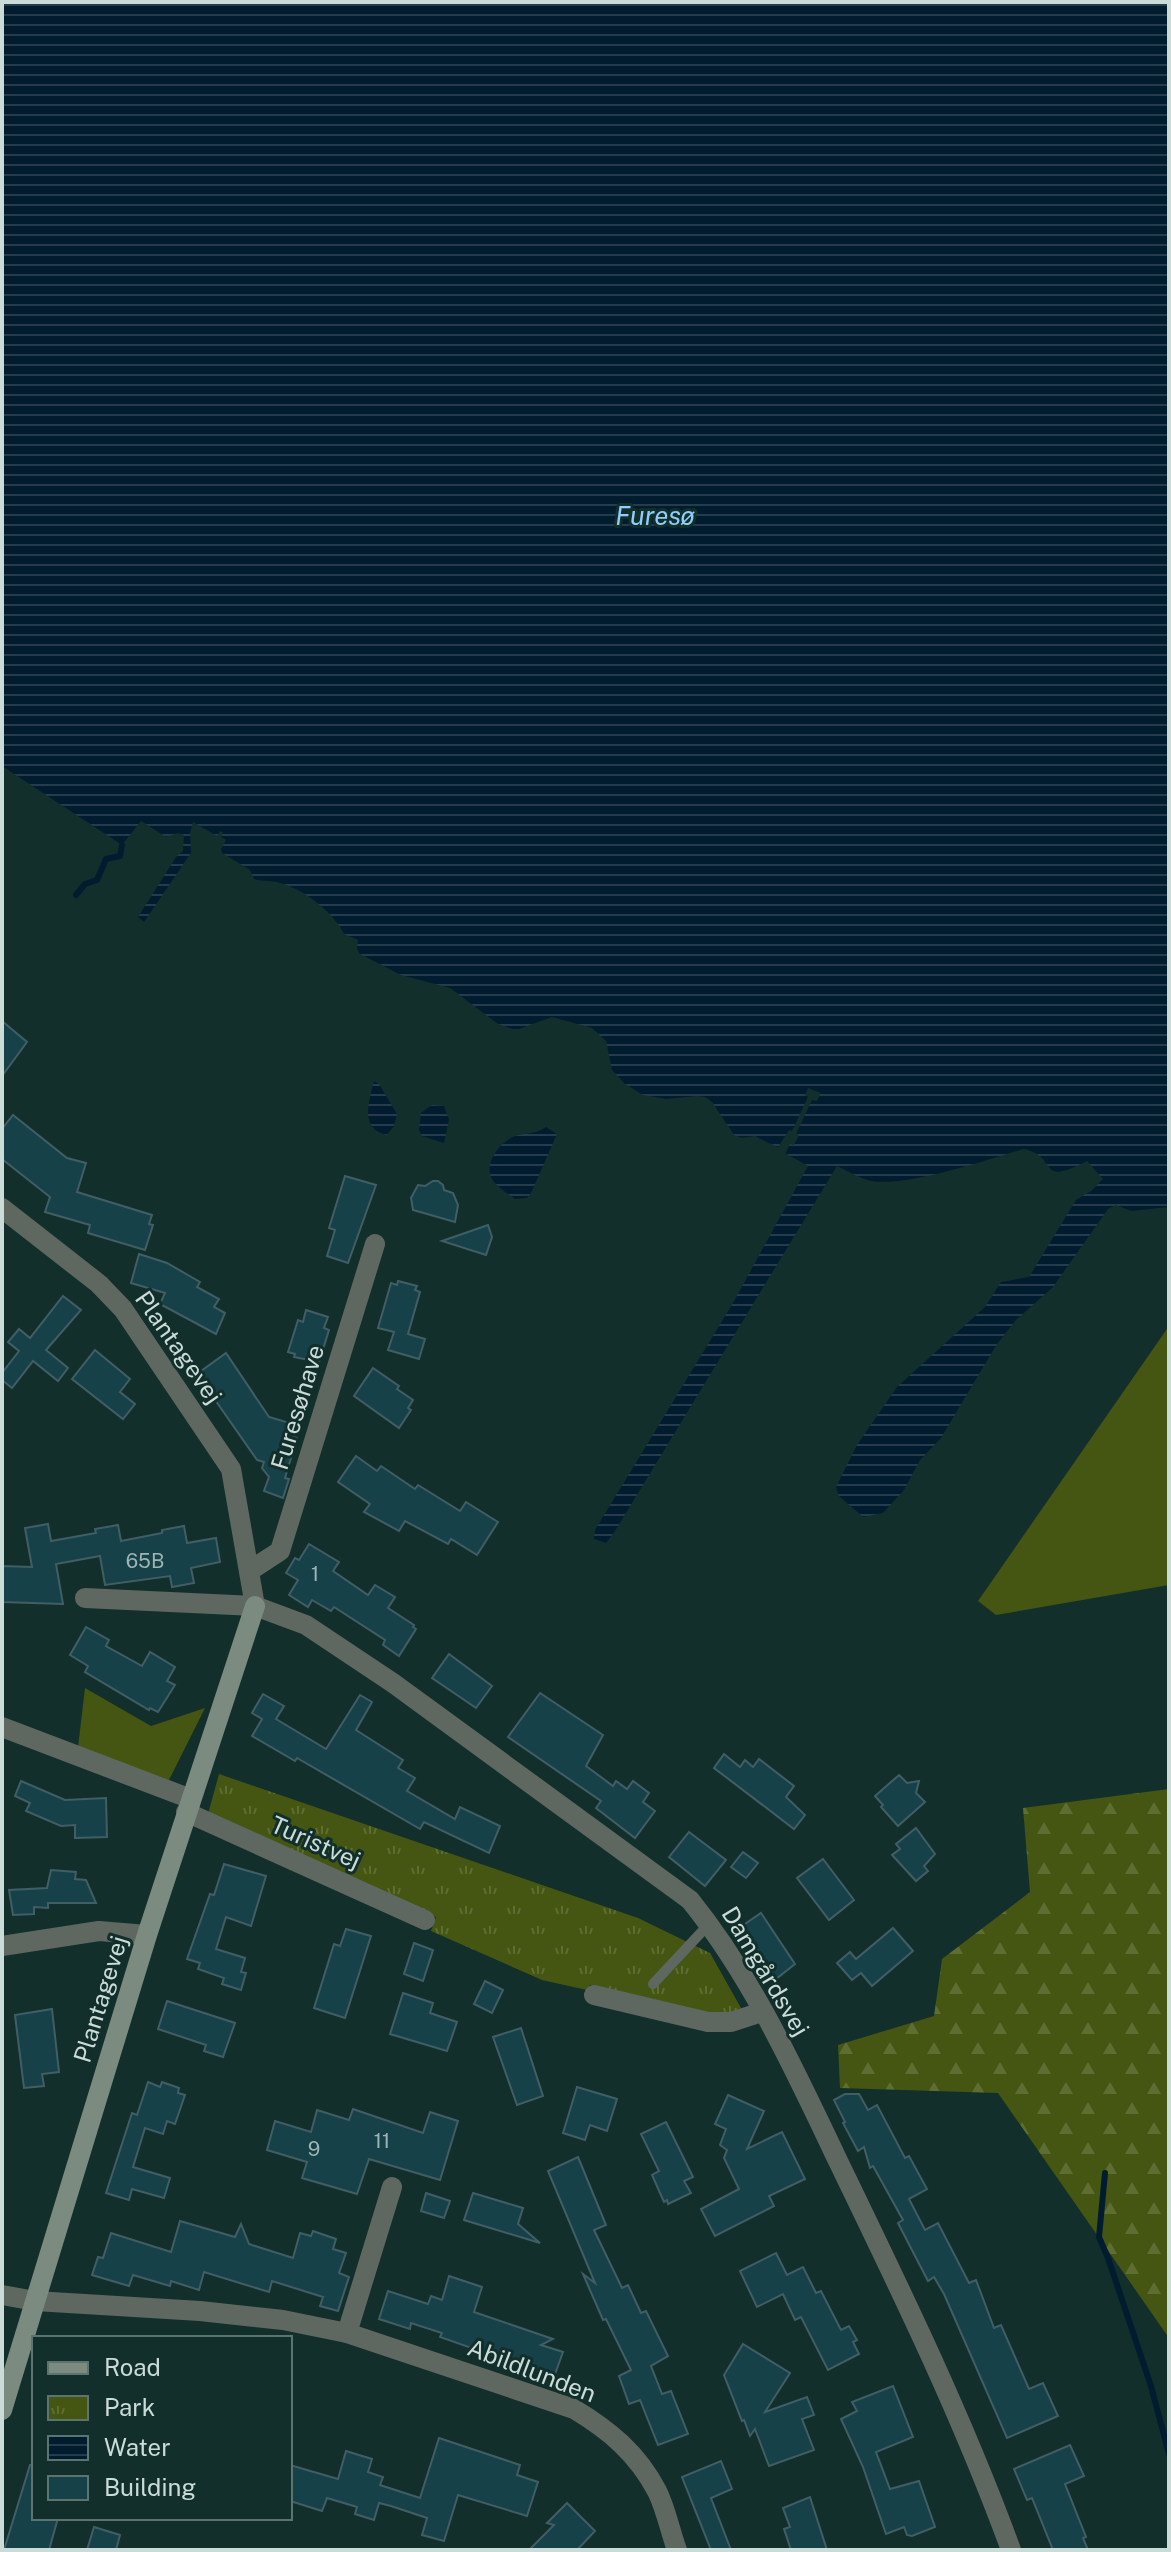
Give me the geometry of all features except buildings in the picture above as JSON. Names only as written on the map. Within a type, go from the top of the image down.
[{"type":"street","name":"Plantagevej","points":[[2,1208],[99,1284],[123,1309],[231,1469],[255,1606],[147,1935],[2,2410]]},
{"type":"street","name":"Furesøhave","points":[[251,1570],[280,1551],[375,1244]]},
{"type":"street","points":[[85,1598],[255,1606]]},
{"type":"street","name":"Damgårdsvej","points":[[255,1606],[306,1625],[393,1683],[690,1900],[718,1934],[791,2064],[929,2347],[1011,2550]]},
{"type":"street","name":"Turistvej","points":[[2,1727],[188,1805],[425,1920]]},
{"type":"street","points":[[2,1946],[99,1931],[147,1935]]},
{"type":"street","points":[[594,1995],[708,2022],[731,2022],[762,2012]]},
{"type":"street","points":[[347,2333],[392,2187]]},
{"type":"street","name":"Abildlunden","points":[[2,2295],[35,2301],[214,2312],[283,2320],[347,2333],[574,2409],[606,2428],[632,2454],[657,2492],[677,2550]]},
{"type":"lane","points":[[653,1984],[709,1924]]},
{"type":"green space","points":[[1169,1326],[1169,1585],[996,1615],[978,1601]]},
{"type":"green space","points":[[85,1688],[151,1726],[205,1708],[169,1780],[78,1747]]},
{"type":"green space","points":[[219,1774],[638,1918],[710,1953],[741,2008],[732,2018],[647,2004],[590,1985],[587,1990],[542,1980],[431,1931],[436,1917],[208,1814]]},
{"type":"green space","points":[[1169,1789],[1169,2338],[998,2093],[840,2088],[838,2045],[934,2016],[942,1959],[1030,1892],[1023,1808]]},
{"type":"water","name":"Furesø","points":[[2,2],[1169,2],[1169,1207],[1131,1211],[1116,1205],[1108,1209],[1053,1287],[1016,1320],[997,1344],[941,1438],[920,1460],[904,1490],[883,1513],[863,1517],[839,1496],[836,1487],[857,1445],[897,1387],[985,1307],[1001,1282],[1029,1277],[1076,1200],[1103,1179],[1087,1161],[1071,1169],[1054,1171],[1035,1153],[1024,1149],[947,1171],[887,1182],[867,1180],[837,1166],[615,1531],[606,1543],[594,1539],[595,1530],[733,1303],[808,1166],[755,1136],[742,1138],[734,1135],[712,1102],[705,1097],[666,1099],[643,1095],[625,1084],[612,1070],[606,1041],[592,1028],[552,1017],[512,1029],[498,1024],[450,988],[401,975],[360,954],[358,940],[344,934],[317,903],[289,886],[254,879],[250,870],[222,853],[226,840],[221,837],[223,833],[220,831],[217,836],[193,822],[191,853],[144,922],[138,917],[176,857],[183,851],[184,835],[178,833],[166,837],[141,821],[122,845],[2,766]]},
{"type":"water","points":[[374,1081],[397,1114],[394,1126],[387,1135],[378,1132],[369,1121]]},
{"type":"water","points":[[432,1105],[444,1106],[449,1120],[444,1143],[422,1136],[419,1130],[421,1113]]},
{"type":"water","points":[[546,1127],[557,1134],[532,1191],[527,1198],[515,1199],[494,1182],[491,1162],[498,1149],[509,1139]]},
{"type":"pier","points":[[808,1088],[821,1093],[817,1101],[812,1100],[796,1134],[799,1135],[785,1155],[758,1142],[760,1139],[778,1147],[789,1130],[792,1131],[808,1097],[805,1095]]},
{"type":"waterway","points":[[76,895],[85,884],[97,880],[106,859],[120,856],[122,845]]},
{"type":"waterway","points":[[1105,2173],[1099,2237],[1151,2386],[1169,2454]]}]
